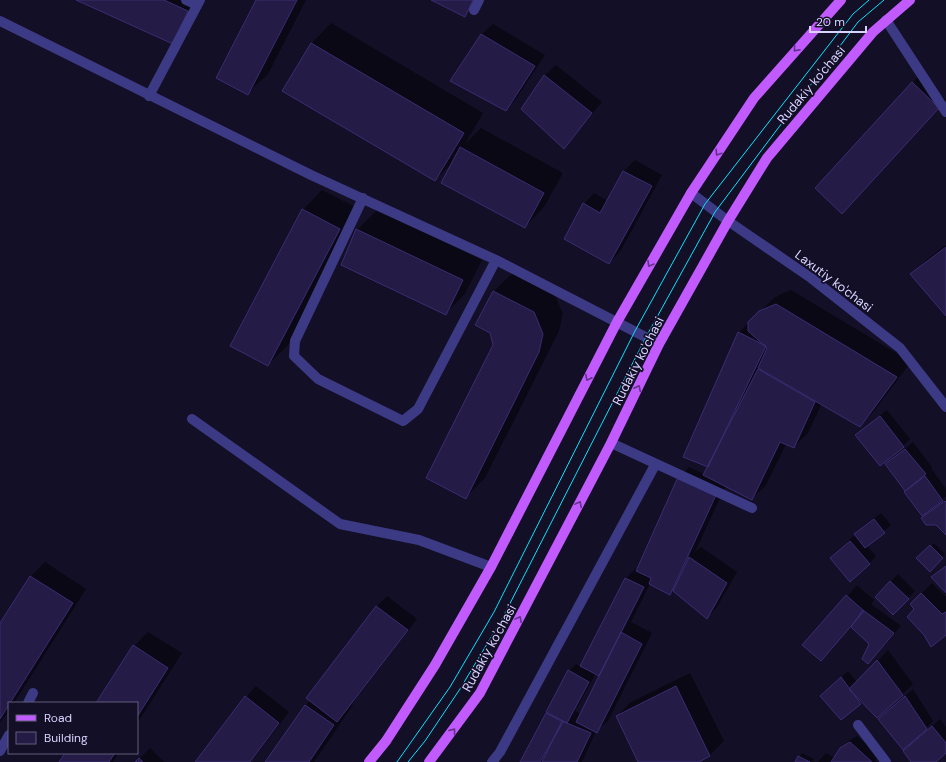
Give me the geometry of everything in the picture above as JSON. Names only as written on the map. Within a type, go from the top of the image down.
[{"type":"main road","points":[[369,762],[386,741],[435,665],[491,567],[617,322],[691,193],[754,98],[841,0]]},
{"type":"main road","name":"Rudakiy ko'chasi","points":[[429,762],[480,694],[611,444],[659,344],[728,221],[767,158],[873,32],[910,0]]},
{"type":"street","points":[[149,96],[199,3],[186,0]]},
{"type":"street","points":[[474,10],[479,0]]},
{"type":"street","points":[[886,20],[946,112]]},
{"type":"street","points":[[0,21],[311,176],[363,198],[496,260],[659,344]]},
{"type":"street","name":"Laxutiy ko'chasi","points":[[691,193],[728,221],[811,278],[900,348],[946,407]]},
{"type":"street","points":[[363,198],[294,341],[294,356],[318,379],[403,421],[418,409],[496,260]]},
{"type":"street","points":[[192,419],[340,524],[419,540],[491,567]]},
{"type":"street","points":[[611,444],[752,508]]},
{"type":"street","points":[[492,762],[500,752],[655,465]]},
{"type":"street","points":[[29,702],[34,693]]},
{"type":"street","points":[[858,725],[886,762]]},
{"type":"street","points":[[0,751],[8,737]]},
{"type":"building","points":[[76,0],[164,0],[188,11],[173,44]]},
{"type":"building","points":[[256,0],[297,0],[248,95],[216,78]]},
{"type":"building","points":[[431,0],[473,0],[465,17]]},
{"type":"building","points":[[481,34],[535,66],[506,111],[450,81]]},
{"type":"building","points":[[311,43],[464,133],[435,181],[282,91]]},
{"type":"building","points":[[544,75],[592,113],[564,149],[521,109]]},
{"type":"building","points":[[912,82],[939,108],[842,214],[815,188]]},
{"type":"building","points":[[460,147],[544,193],[525,228],[441,183]]},
{"type":"building","points":[[623,171],[652,186],[609,264],[564,239],[583,203],[600,213]]},
{"type":"building","points":[[302,209],[340,229],[268,366],[230,346]]},
{"type":"building","points":[[356,229],[463,280],[446,315],[341,265]]},
{"type":"building","points":[[946,247],[946,316],[910,274]]},
{"type":"building","points":[[493,291],[534,312],[543,334],[539,352],[466,499],[426,478],[493,345],[490,333],[475,325]]},
{"type":"building","points":[[776,304],[897,377],[860,427],[758,368],[767,348],[748,331],[748,322],[759,311]]},
{"type":"building","points":[[738,332],[766,346],[708,467],[683,457]]},
{"type":"building","points":[[758,369],[815,402],[794,448],[780,442],[752,500],[703,475]]},
{"type":"building","points":[[880,416],[904,447],[880,466],[855,435]]},
{"type":"building","points":[[905,449],[926,474],[905,491],[885,464]]},
{"type":"building","points":[[925,476],[943,501],[922,516],[904,492]]},
{"type":"building","points":[[678,477],[716,495],[670,595],[649,584],[651,578],[636,571]]},
{"type":"building","points":[[945,501],[946,535],[936,525],[926,525],[921,518]]},
{"type":"building","points":[[874,519],[885,533],[865,548],[854,534]]},
{"type":"building","points":[[850,541],[870,564],[850,582],[830,558]]},
{"type":"building","points":[[930,545],[943,558],[930,572],[916,558]]},
{"type":"building","points":[[689,557],[727,583],[707,619],[673,591]]},
{"type":"building","points":[[946,566],[946,593],[931,577]]},
{"type":"building","points":[[30,576],[73,603],[11,702],[8,702],[8,706],[0,719],[0,623]]},
{"type":"building","points":[[625,578],[644,587],[599,676],[580,666]]},
{"type":"building","points":[[890,581],[909,599],[893,615],[875,597]]},
{"type":"building","points":[[921,593],[942,614],[946,612],[946,635],[931,647],[924,635],[907,617],[914,609],[910,604]]},
{"type":"building","points":[[846,595],[864,611],[821,661],[802,645]]},
{"type":"building","points":[[376,606],[408,630],[337,722],[306,698]]},
{"type":"building","points":[[863,610],[894,633],[868,664],[862,659],[869,644],[851,627]]},
{"type":"building","points":[[621,632],[642,644],[597,733],[576,722]]},
{"type":"building","points":[[133,645],[168,668],[138,715],[138,702],[97,702]]},
{"type":"building","points":[[877,660],[903,695],[877,718],[849,689]]},
{"type":"building","points":[[568,670],[589,682],[567,723],[546,712]]},
{"type":"building","points":[[841,677],[861,704],[841,720],[820,696]]},
{"type":"building","points":[[676,686],[710,756],[699,762],[638,762],[616,716]]},
{"type":"building","points":[[245,696],[279,723],[250,762],[195,762]]},
{"type":"building","points":[[905,696],[927,729],[903,750],[878,719]]},
{"type":"building","points":[[305,705],[334,725],[309,762],[265,762]]},
{"type":"building","points":[[546,713],[563,722],[540,762],[520,762]]},
{"type":"building","points":[[562,721],[591,733],[577,762],[542,762]]},
{"type":"building","points":[[932,726],[946,743],[946,753],[936,762],[911,762],[903,751]]},
{"type":"building","points":[[850,742],[872,762],[831,762],[840,748]]},
{"type":"building","points":[[64,754],[114,754],[109,762],[59,762]]},
{"type":"building","points":[[798,756],[810,762],[795,762]]},
{"type":"building","points":[[139,758],[143,762],[135,762]]},
{"type":"tram line","points":[[397,762],[450,687],[494,612],[635,331],[705,204],[853,14],[869,0]]},
{"type":"tram line","points":[[408,762],[425,741],[460,689],[502,619],[646,337],[715,212],[858,22],[884,0]]}]
